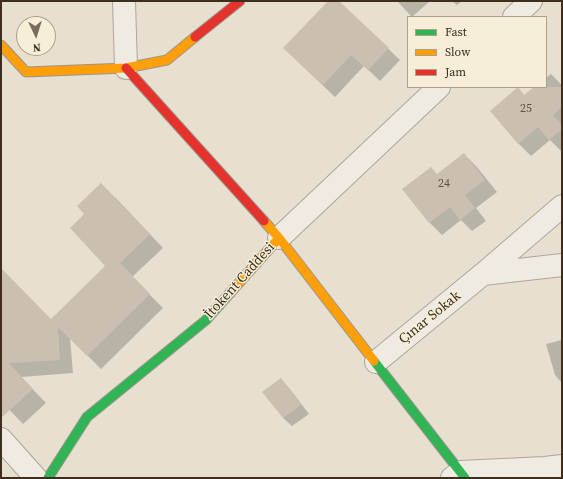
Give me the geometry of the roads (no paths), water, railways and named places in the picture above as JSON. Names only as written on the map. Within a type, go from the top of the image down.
[{"type":"street","points":[[124,1],[126,68],[279,238],[376,362],[459,476],[562,466]]},
{"type":"street","points":[[1,45],[26,72],[126,68],[167,60],[240,1]]},
{"type":"street","points":[[515,16],[531,1]]},
{"type":"street","name":"İtokent Caddesi","points":[[48,478],[87,417],[206,320],[279,238],[438,88]]},
{"type":"street","name":"Çınar Sokak","points":[[376,362],[483,274],[562,206]]},
{"type":"street","points":[[483,274],[562,265]]},
{"type":"street","points":[[1,439],[36,478]]}]
